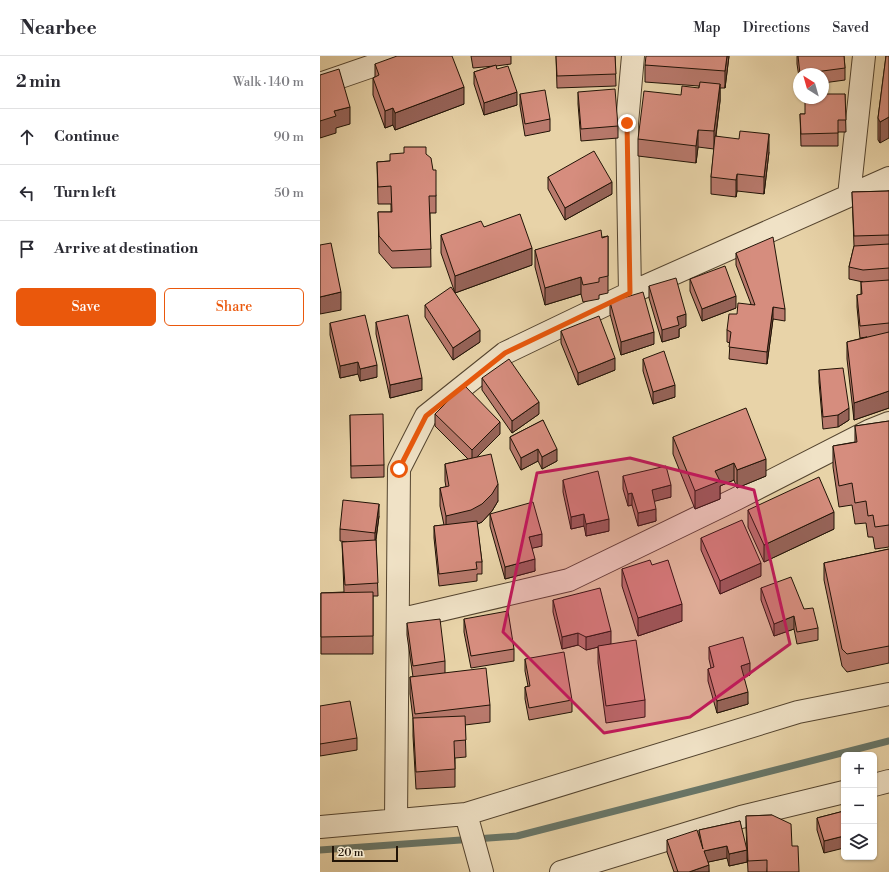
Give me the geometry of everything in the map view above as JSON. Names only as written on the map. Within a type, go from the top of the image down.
[{"type":"street","points":[[320,84],[355,63],[401,56]]},
{"type":"street","points":[[630,293],[627,123],[633,56]]},
{"type":"street","points":[[849,196],[864,56]]},
{"type":"street","points":[[396,820],[399,469],[426,416],[505,353],[630,293],[889,178]]},
{"type":"street","points":[[398,620],[569,580],[736,499],[869,431],[889,423]]},
{"type":"street","points":[[320,827],[396,820],[468,819],[798,712],[889,694]]},
{"type":"street","points":[[877,784],[889,781]]},
{"type":"street","points":[[561,872],[741,818],[841,793]]},
{"type":"street","points":[[468,819],[482,872]]},
{"type":"highlighted area","points":[[630,458],[754,490],[790,644],[690,717],[604,733],[503,632],[537,473]]},
{"type":"building","points":[[397,56],[452,56],[464,87],[395,113],[393,108],[385,111],[373,78],[379,75],[375,64]]},
{"type":"building","points":[[556,56],[615,56],[616,74],[557,76]]},
{"type":"building","points":[[646,56],[727,56],[725,71],[645,65]]},
{"type":"building","points":[[798,56],[844,56],[845,68],[829,70],[829,68],[799,68]]},
{"type":"building","points":[[886,56],[889,56],[889,117],[880,122],[878,118]]},
{"type":"building","points":[[496,65],[497,69],[508,66],[517,92],[484,103],[474,72]]},
{"type":"building","points":[[339,69],[350,107],[334,111],[336,116],[320,121],[320,75]]},
{"type":"building","points":[[700,82],[720,84],[714,131],[698,130],[696,146],[638,139],[644,91],[681,95],[682,86],[699,88]]},
{"type":"building","points":[[615,89],[618,126],[581,129],[578,92]]},
{"type":"building","points":[[545,90],[550,119],[525,124],[520,94]]},
{"type":"building","points":[[829,94],[845,94],[846,120],[838,120],[838,133],[801,134],[800,114],[805,114],[805,104],[829,104]]},
{"type":"building","points":[[740,131],[769,134],[764,177],[737,174],[736,180],[711,177],[715,136],[739,139]]},
{"type":"building","points":[[404,147],[426,147],[426,154],[431,158],[433,170],[436,170],[436,196],[429,196],[431,249],[392,251],[379,236],[378,212],[392,212],[391,186],[378,187],[377,162],[390,161],[390,154],[404,153]]},
{"type":"building","points":[[594,151],[612,182],[565,208],[548,177]]},
{"type":"building","points":[[889,191],[889,235],[854,236],[852,192]]},
{"type":"building","points":[[520,214],[532,248],[455,276],[441,235],[481,221],[484,227]]},
{"type":"building","points":[[601,230],[602,238],[608,236],[608,276],[599,278],[599,282],[583,285],[581,277],[545,288],[535,250]]},
{"type":"building","points":[[773,237],[785,309],[773,307],[767,352],[729,347],[731,332],[727,330],[729,314],[737,314],[738,303],[755,305],[736,253]]},
{"type":"building","points":[[331,243],[341,292],[320,297],[320,245]]},
{"type":"building","points":[[889,244],[889,268],[863,270],[849,267],[854,246]]},
{"type":"building","points":[[725,266],[736,296],[702,309],[690,279]]},
{"type":"building","points":[[676,278],[686,314],[677,317],[679,325],[662,330],[649,286]]},
{"type":"building","points":[[889,280],[889,323],[860,326],[857,295],[862,294],[861,282]]},
{"type":"building","points":[[451,287],[480,330],[453,348],[425,305]]},
{"type":"building","points":[[643,292],[654,332],[621,342],[610,302]]},
{"type":"building","points":[[365,315],[377,365],[360,369],[358,362],[340,366],[330,323]]},
{"type":"building","points":[[408,315],[422,378],[390,385],[376,322]]},
{"type":"building","points":[[599,316],[615,358],[578,373],[561,331]]},
{"type":"building","points":[[889,332],[889,391],[854,403],[847,342]]},
{"type":"building","points":[[664,351],[675,385],[653,392],[643,359]]},
{"type":"building","points":[[509,359],[539,402],[512,421],[482,378]]},
{"type":"building","points":[[843,368],[849,408],[838,415],[823,417],[819,370]]},
{"type":"building","points":[[464,385],[500,422],[472,450],[435,414]]},
{"type":"building","points":[[746,408],[766,459],[737,470],[734,463],[715,471],[720,481],[695,491],[673,437]]},
{"type":"building","points":[[383,414],[384,465],[351,466],[350,415]]},
{"type":"building","points":[[543,420],[557,449],[542,457],[538,449],[521,458],[510,437]]},
{"type":"building","points":[[889,421],[889,525],[875,527],[873,515],[868,516],[866,501],[855,503],[852,483],[839,486],[833,446],[857,442],[855,426]]},
{"type":"building","points":[[491,454],[498,484],[492,494],[482,504],[471,510],[446,516],[440,488],[449,486],[445,464]]},
{"type":"building","points":[[666,466],[671,485],[652,490],[656,509],[638,513],[632,493],[628,494],[623,476]]},
{"type":"building","points":[[598,471],[609,519],[586,524],[584,514],[571,517],[563,480]]},
{"type":"building","points":[[819,477],[834,512],[764,545],[748,510]]},
{"type":"building","points":[[343,500],[379,504],[375,533],[340,529]]},
{"type":"building","points":[[533,502],[542,534],[529,537],[535,559],[505,567],[490,514]]},
{"type":"building","points":[[742,520],[761,563],[720,581],[701,538]]},
{"type":"building","points":[[477,521],[482,562],[476,562],[477,569],[439,574],[434,526]]},
{"type":"building","points":[[376,540],[378,583],[345,585],[342,542]]},
{"type":"building","points":[[889,549],[889,646],[847,654],[842,649],[824,563]]},
{"type":"building","points":[[650,560],[652,565],[668,560],[682,604],[638,618],[622,569]]},
{"type":"building","points":[[791,577],[804,609],[813,608],[818,628],[797,632],[794,616],[774,624],[761,588]]},
{"type":"building","points":[[600,588],[611,631],[586,637],[578,633],[562,637],[553,600]]},
{"type":"building","points":[[373,592],[373,636],[321,637],[321,593]]},
{"type":"building","points":[[508,611],[514,649],[471,656],[464,619]]},
{"type":"building","points":[[440,619],[445,661],[413,666],[407,623]]},
{"type":"building","points":[[743,637],[750,663],[741,666],[748,692],[717,701],[708,669],[714,667],[709,647]]},
{"type":"building","points":[[636,640],[645,700],[606,706],[598,646]]},
{"type":"building","points":[[564,652],[572,700],[529,708],[525,687],[530,686],[525,659]]},
{"type":"building","points":[[486,668],[490,705],[415,714],[410,677]]},
{"type":"building","points":[[350,701],[357,738],[320,744],[320,706]]},
{"type":"building","points":[[465,716],[466,740],[454,741],[455,769],[416,772],[413,718]]},
{"type":"building","points":[[841,812],[841,837],[824,841],[817,818]]},
{"type":"building","points":[[772,815],[791,824],[792,846],[798,846],[799,872],[767,872],[767,860],[748,861],[746,816]]},
{"type":"building","points":[[740,821],[747,850],[729,854],[727,846],[704,851],[709,865],[689,872],[678,872],[667,840],[697,830],[703,849],[699,830]]},
{"type":"waterway","points":[[320,850],[517,836],[889,741]]},
{"type":"route","points":[[399,469],[426,416],[505,353],[630,293],[627,123]]}]
